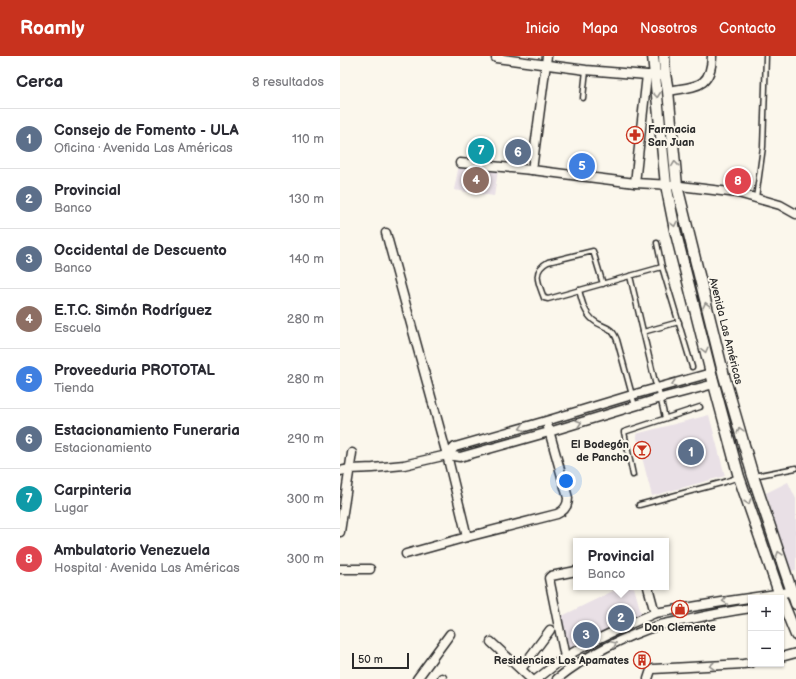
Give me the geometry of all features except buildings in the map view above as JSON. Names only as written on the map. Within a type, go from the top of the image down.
[{"type":"street","points":[[532,170],[546,56]]},
{"type":"street","name":"Avenida Las Américas","points":[[653,56],[666,185],[675,230],[739,477],[780,595]]},
{"type":"street","name":"Avenida Las Américas","points":[[656,75],[664,56]]},
{"type":"street","points":[[668,91],[699,86],[706,80],[712,62],[712,56]]},
{"type":"street","points":[[496,58],[586,70],[656,75],[635,183]]},
{"type":"street","name":"Avenida Las Américas","points":[[656,75],[668,91],[677,186],[724,376],[753,476],[794,591],[796,603]]},
{"type":"street","points":[[460,163],[738,193],[780,205],[796,214]]},
{"type":"street","points":[[386,233],[447,455],[467,537]]},
{"type":"street","points":[[447,455],[455,447],[711,373]]},
{"type":"street","points":[[340,471],[404,464],[447,455],[460,457],[549,432],[660,398],[714,384]]},
{"type":"street","points":[[406,554],[557,514],[564,510],[568,502],[568,498],[546,421]]},
{"type":"street","points":[[340,532],[352,453]]},
{"type":"street","points":[[340,569],[370,569]]},
{"type":"street","points":[[565,657],[549,578],[551,576],[573,572]]},
{"type":"street","points":[[649,590],[655,613]]},
{"type":"street","points":[[784,597],[794,591]]},
{"type":"street","points":[[784,600],[796,603]]},
{"type":"street","points":[[537,679],[565,657],[611,632],[655,613],[748,603]]},
{"type":"street","name":"Avenida Las Américas","points":[[784,606],[796,635]]},
{"type":"street","points":[[557,679],[599,651],[629,637],[661,625],[748,608]]},
{"type":"street","points":[[521,669],[550,630]]},
{"type":"street","points":[[417,679],[450,634]]},
{"type":"street","points":[[491,642],[531,679]]},
{"type":"street","points":[[784,656],[796,654]]},
{"type":"street","points":[[648,679],[651,670],[653,669],[748,663]]},
{"type":"lane","points":[[756,198],[764,147],[766,56]]},
{"type":"lane","points":[[583,98],[586,70]]},
{"type":"lane","points":[[657,243],[662,267],[692,367]]},
{"type":"lane","points":[[602,284],[593,251],[548,262],[542,265],[539,269],[537,278],[544,298],[548,299],[579,290],[602,284],[662,267]]},
{"type":"lane","points":[[630,276],[665,418]]},
{"type":"lane","points":[[579,290],[586,311],[592,319],[614,332],[635,406]]},
{"type":"lane","points":[[643,332],[679,322]]},
{"type":"lane","points":[[633,475],[624,432],[700,406]]},
{"type":"lane","points":[[753,476],[796,468]]},
{"type":"lane","points":[[639,505],[739,477]]},
{"type":"shaded area","points":[[459,165],[498,170],[494,196],[454,190]]},
{"type":"shaded area","points":[[709,415],[725,476],[652,496],[636,434]]},
{"type":"shaded area","points":[[788,482],[796,499],[796,570],[790,571],[766,493]]},
{"type":"shaded area","points":[[615,590],[635,590],[642,617],[571,654],[560,617]]},
{"type":"place","name":"Farmacia San Juan","points":[[635,135]]},
{"type":"place","name":"Carpinteria","points":[[481,151]]},
{"type":"place","name":"Estacionamiento Funeraria","points":[[518,152]]},
{"type":"place","name":"Proveeduria PROTOTAL","points":[[582,166]]},
{"type":"place","name":"E.T.C. Simón Rodríguez","points":[[476,180]]},
{"type":"place","name":"Ambulatorio Venezuela","points":[[738,181]]},
{"type":"place","name":"El Bodegón de Pancho","points":[[642,450]]},
{"type":"place","name":"Consejo de Fomento - ULA","points":[[691,452]]},
{"type":"place","name":"Don Clemente","points":[[680,609]]},
{"type":"place","name":"Provincial","points":[[621,618]]},
{"type":"place","name":"Occidental de Descuento","points":[[586,635]]},
{"type":"place","name":"Residencias Los Apamates","points":[[642,660]]}]
